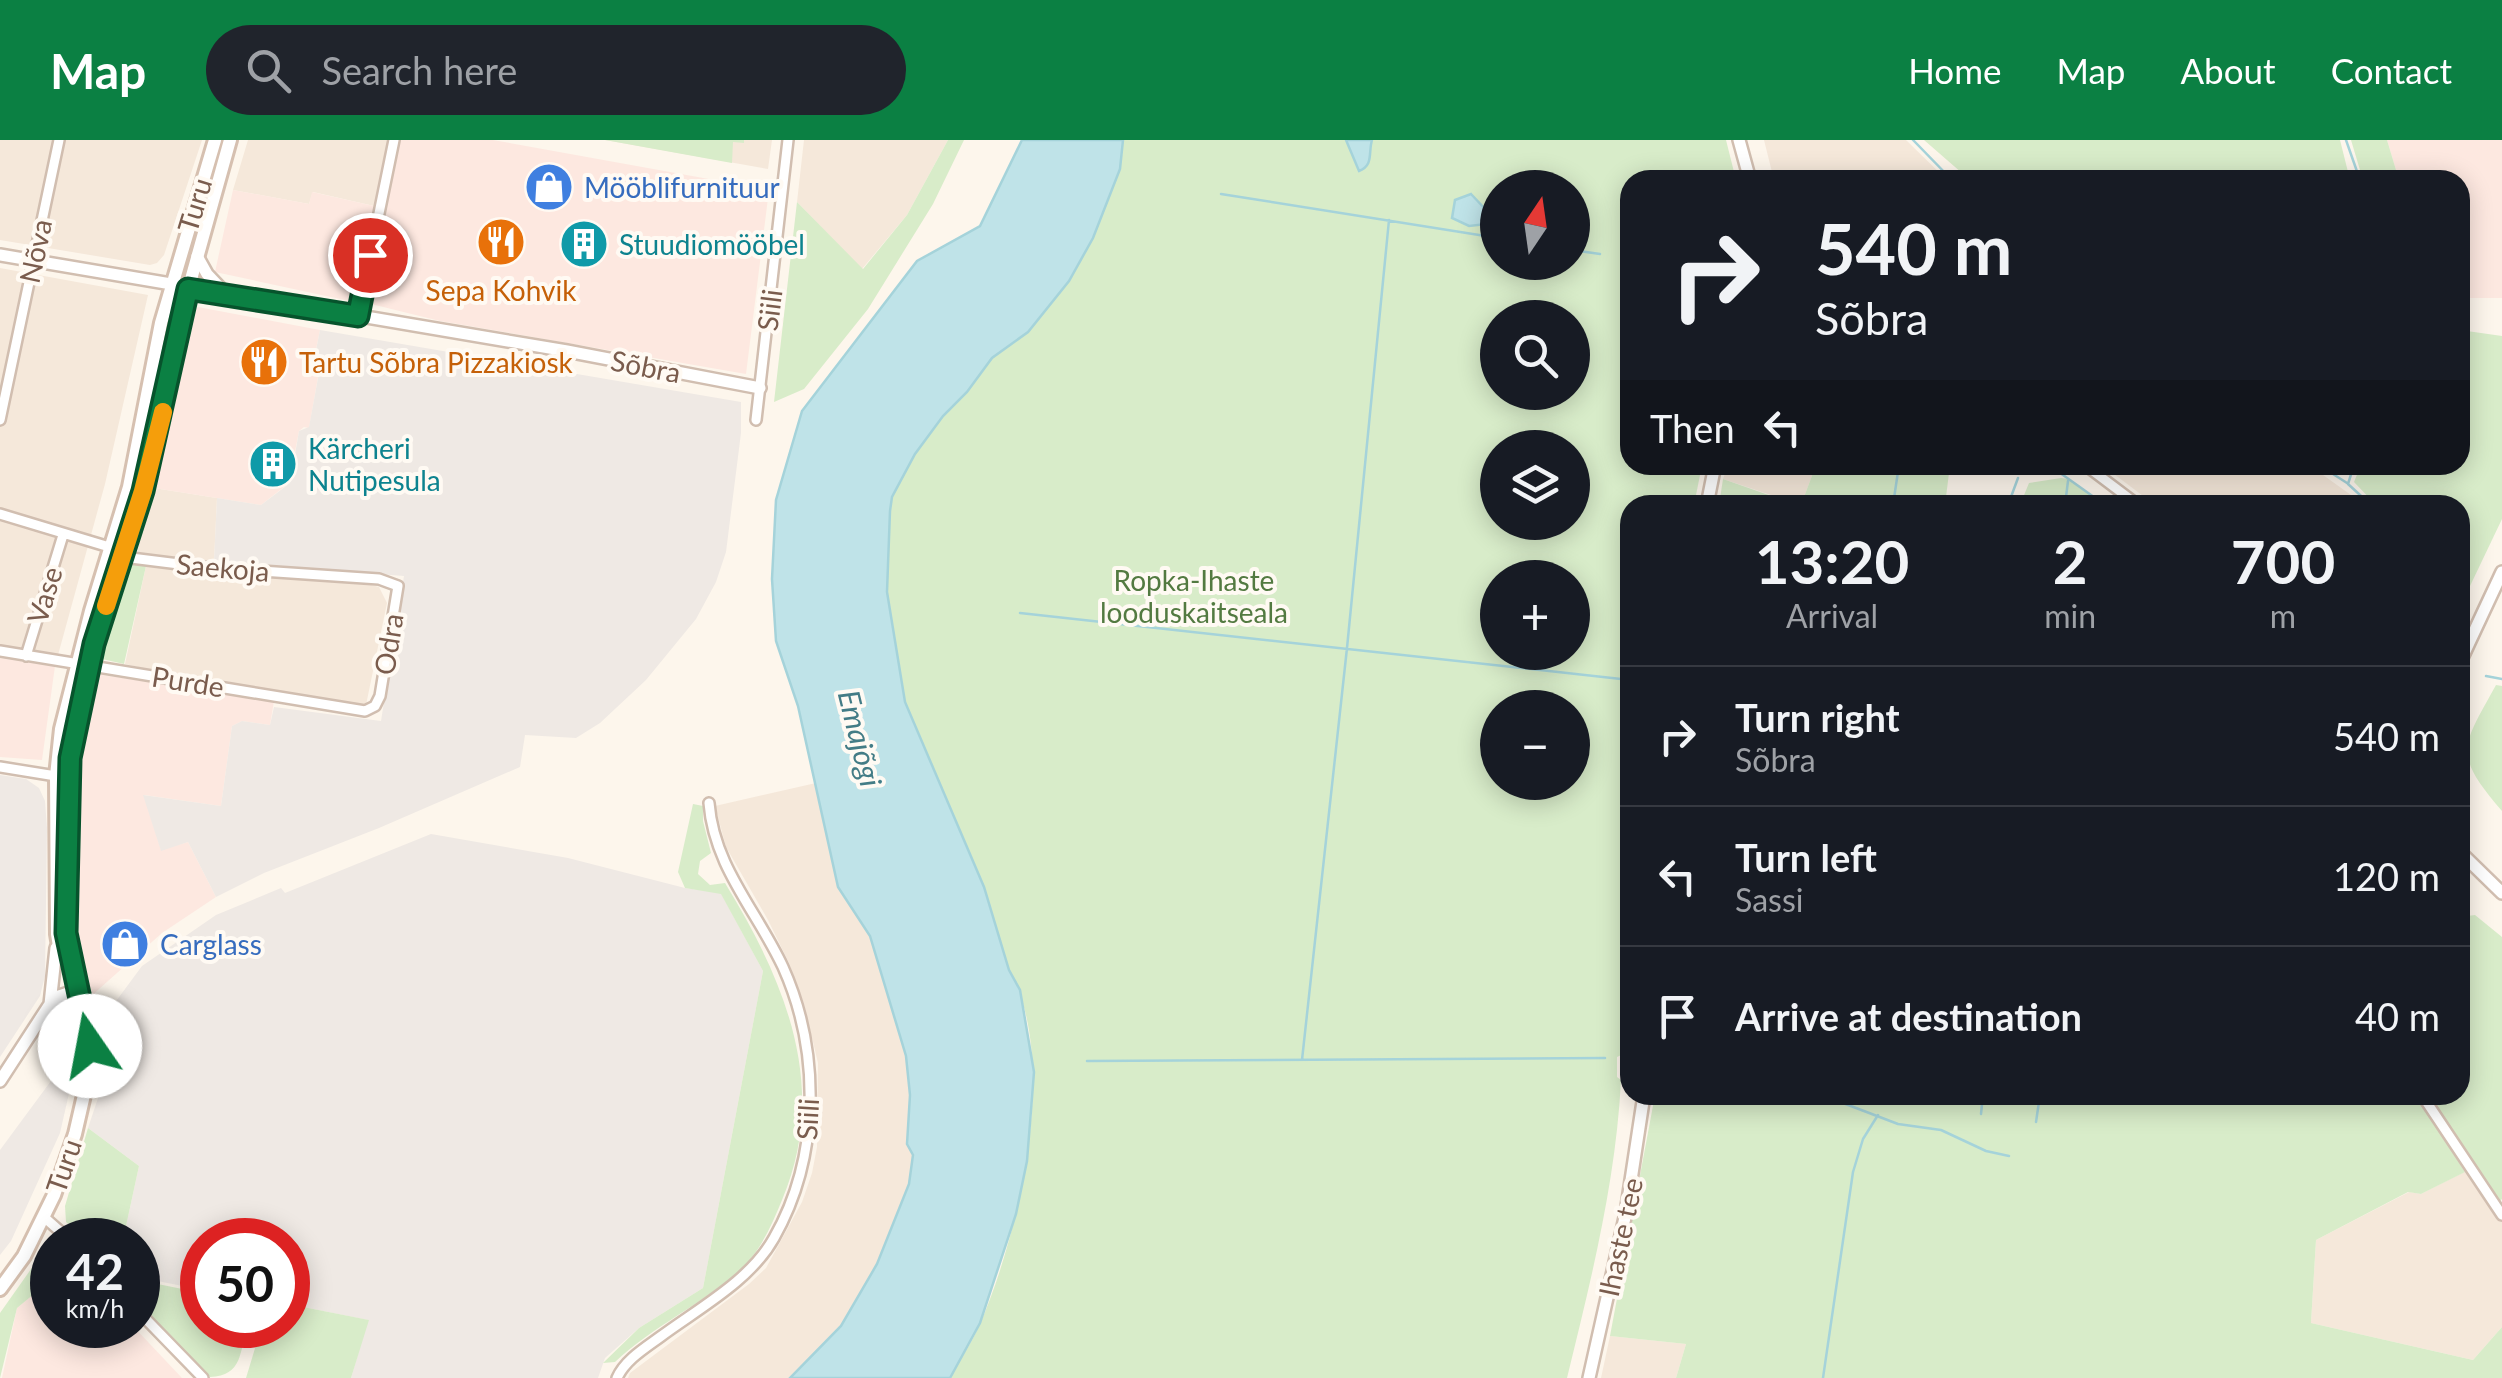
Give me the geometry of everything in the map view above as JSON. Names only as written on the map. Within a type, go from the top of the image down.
[{"type":"main road","name":"Turu","points":[[45,1218],[66,1163],[90,1070],[87,1030],[56,934],[62,777],[82,666],[116,551],[152,363],[215,140]]},
{"type":"main road","name":"Turu","points":[[116,551],[147,476],[188,289],[230,140]]},
{"type":"main road","name":"Turu","points":[[62,777],[66,933],[77,1014],[87,1030]]},
{"type":"main road","name":"Turu","points":[[0,1289],[30,1245]]},
{"type":"street","name":"Nõva","points":[[0,420],[59,140]]},
{"type":"street","points":[[358,316],[394,140]]},
{"type":"street","name":"Siili","points":[[756,420],[788,140]]},
{"type":"street","points":[[1740,140],[1748,170]]},
{"type":"street","name":"Sõbra","points":[[0,255],[760,388]]},
{"type":"street","points":[[197,256],[226,294]]},
{"type":"street","points":[[2098,475],[2125,495]]},
{"type":"street","name":"Saekoja","points":[[0,514],[116,551],[204,567],[392,582]]},
{"type":"street","name":"Vase","points":[[26,656],[63,534]]},
{"type":"street","points":[[2470,641],[2502,572]]},
{"type":"street","name":"Odra","points":[[375,706],[380,696],[398,586],[392,582]]},
{"type":"street","name":"Purde","points":[[0,652],[281,695],[356,711],[375,706]]},
{"type":"street","points":[[0,767],[62,777]]},
{"type":"street","name":"Siili","points":[[617,1378],[621,1369],[644,1349],[760,1259],[782,1223],[808,1147],[805,1039],[783,968],[724,863],[709,803]]},
{"type":"street","points":[[2470,864],[2502,894]]},
{"type":"street","points":[[50,1004],[56,934]]},
{"type":"street","points":[[0,1081],[50,1004],[56,997],[73,991]]},
{"type":"street","points":[[50,1004],[64,1005],[77,1014]]},
{"type":"street","name":"Ihaste tee","points":[[1589,1378],[1626,1213],[1642,1105]]},
{"type":"street","points":[[2429,1105],[2502,1215]]},
{"type":"street","points":[[160,1334],[203,1378]]},
{"type":"shaded area","points":[[0,140],[202,140],[164,255],[150,265],[0,240]]},
{"type":"shaded area","points":[[248,140],[389,140],[374,206],[313,192],[309,204],[233,190]]},
{"type":"shaded area","points":[[400,140],[493,140],[769,190],[746,374],[440,321],[367,303]]},
{"type":"shaded area","points":[[605,140],[772,140],[768,169]]},
{"type":"shaded area","points":[[804,140],[948,140],[907,215],[862,269],[797,202]]},
{"type":"shaded area","points":[[1764,140],[1906,140],[1937,170],[1772,170]]},
{"type":"shaded area","points":[[2387,140],[2502,140],[2502,298],[2470,298],[2470,170],[2396,170]]},
{"type":"shaded area","points":[[233,190],[309,204],[312,192],[374,206],[354,302],[215,272]]},
{"type":"shaded area","points":[[0,268],[148,295],[105,484],[55,666],[0,658]]},
{"type":"shaded area","points":[[198,307],[320,330],[313,364],[320,366],[309,428],[299,431],[289,483],[261,505],[154,488]]},
{"type":"shaded area","points":[[320,330],[741,402],[741,433],[726,552],[716,582],[696,619],[646,680],[600,723],[576,738],[525,735],[520,767],[264,873],[216,897],[188,842],[161,851],[143,795],[221,806],[232,726],[242,721],[270,725],[274,707],[381,721],[404,576],[214,561],[217,498],[261,505],[290,483],[299,431],[309,427],[320,367],[313,365]]},
{"type":"shaded area","points":[[1724,475],[1812,475],[1805,495],[1771,495],[1723,479]]},
{"type":"shaded area","points":[[2115,475],[2323,475],[2351,495],[2142,495]]},
{"type":"shaded area","points":[[154,488],[217,498],[214,561],[137,554],[147,503]]},
{"type":"shaded area","points":[[146,566],[360,582],[379,587],[387,603],[366,705],[125,664]]},
{"type":"shaded area","points":[[0,658],[55,666],[42,760],[0,757]]},
{"type":"shaded area","points":[[96,674],[274,701],[270,725],[242,721],[232,726],[221,806],[144,795],[161,850],[188,842],[216,897],[162,933],[90,997],[75,929],[77,796],[79,755]]},
{"type":"shaded area","points":[[0,775],[26,779],[39,788],[45,801],[47,828],[45,976],[40,996],[0,1057]]},
{"type":"shaded area","points":[[816,783],[838,887],[870,936],[906,1056],[910,1095],[907,1144],[913,1155],[909,1184],[877,1263],[841,1326],[790,1378],[628,1378],[766,1268],[802,1202],[812,1173],[817,1147],[818,1063],[804,1004],[768,920],[726,847],[715,806]]},
{"type":"shaded area","points":[[431,834],[568,858],[685,888],[721,893],[763,971],[703,1288],[639,1328],[605,1358],[598,1378],[351,1378],[368,1320],[310,1308],[310,1218],[180,1218],[180,1286],[160,1281],[160,1218],[128,1218],[139,1166],[88,1128],[105,1077],[137,1061],[108,1012],[142,966],[216,915],[281,888],[285,893]]},
{"type":"shaded area","points":[[62,1066],[75,1067],[60,1133],[11,1241],[0,1255],[0,1150]]},
{"type":"shaded area","points":[[2472,1168],[2502,1215],[2502,1327],[2473,1360],[2311,1323],[2316,1240],[2409,1192],[2421,1194]]},
{"type":"shaded area","points":[[30,1297],[30,1348],[154,1348],[182,1378],[2,1378],[17,1308]]},
{"type":"shaded area","points":[[1610,1336],[1686,1344],[1676,1378],[1601,1378]]},
{"type":"green space","points":[[605,140],[744,140],[744,143],[733,142],[732,163]]},
{"type":"green space","points":[[948,140],[964,140],[933,204],[868,309],[804,389],[774,402],[797,202],[863,269],[907,215]]},
{"type":"green space","name":"Ropka-Ihaste looduskaitseala","points":[[1123,140],[1726,140],[1734,170],[1620,170],[1620,475],[1700,475],[1696,495],[1620,495],[1620,1093],[1608,1193],[1567,1378],[950,1378],[995,1287],[1020,1196],[1033,1097],[1031,1050],[1024,1007],[905,702],[887,592],[890,511],[892,497],[915,454],[943,416],[992,358],[1028,332],[1069,281],[1093,238],[1120,170]]},
{"type":"green space","points":[[1924,140],[2340,140],[2348,170],[1958,170]]},
{"type":"green space","points":[[2351,140],[2387,140],[2396,170],[2360,170]]},
{"type":"green space","points":[[2470,331],[2502,336],[2502,519],[2470,586],[2470,495],[2366,495],[2354,482],[2357,475],[2470,475]]},
{"type":"green space","points":[[1812,475],[1949,475],[1946,495],[1805,495]]},
{"type":"green space","points":[[1723,479],[1769,495],[1721,495]]},
{"type":"green space","points":[[2068,479],[2091,495],[2024,495],[2029,483]]},
{"type":"green space","points":[[131,564],[146,566],[124,664],[102,659]]},
{"type":"green space","points":[[2496,685],[2502,686],[2502,811],[2470,764],[2470,737]]},
{"type":"green space","points":[[693,804],[703,806],[711,853],[700,861],[698,874],[710,885],[725,883],[747,920],[782,997],[794,1036],[801,1076],[802,1117],[796,1158],[770,1227],[744,1266],[615,1362],[603,1363],[639,1328],[703,1288],[763,971],[721,894],[685,888],[678,872]]},
{"type":"green space","points":[[2475,915],[2502,937],[2502,1199],[2496,1205],[2429,1105],[2470,1105],[2470,916]]},
{"type":"green space","points":[[1653,1105],[2422,1105],[2465,1172],[2421,1194],[2408,1192],[2316,1240],[2311,1323],[2473,1360],[2502,1327],[2502,1378],[1676,1378],[1686,1344],[1610,1336]]},
{"type":"green space","points":[[88,1128],[139,1166],[128,1218],[66,1218],[65,1206]]},
{"type":"green space","points":[[30,1270],[30,1297],[17,1308],[0,1378],[0,1313]]},
{"type":"green space","points":[[160,1284],[180,1289],[180,1346],[160,1325]]},
{"type":"green space","points":[[310,1308],[369,1320],[351,1378],[246,1378],[255,1348],[310,1348]]},
{"type":"green space","points":[[182,1348],[242,1348],[229,1372],[210,1377]]},
{"type":"water","name":"Emajõgi","points":[[1022,140],[1123,140],[1120,169],[1093,238],[1069,281],[1028,332],[992,358],[915,454],[892,497],[887,592],[905,702],[984,887],[1009,970],[1020,990],[1034,1072],[1027,1161],[1016,1214],[980,1323],[950,1378],[790,1378],[841,1326],[877,1264],[909,1184],[913,1155],[907,1144],[910,1095],[906,1056],[870,936],[838,887],[798,706],[776,641],[772,579],[776,500],[802,411],[917,261],[980,226]]},
{"type":"water","points":[[1346,140],[1372,140],[1369,162],[1359,171]]},
{"type":"water","points":[[1471,194],[1480,204],[1480,225],[1469,226],[1452,218],[1455,200]]},
{"type":"waterway","points":[[1913,140],[1942,170]]},
{"type":"waterway","points":[[2346,140],[2356,170]]},
{"type":"waterway","points":[[1221,194],[1480,235]]},
{"type":"waterway","points":[[1302,1060],[1389,220]]},
{"type":"waterway","points":[[1590,253],[1600,254]]},
{"type":"waterway","points":[[1894,495],[1898,475]]},
{"type":"waterway","points":[[2063,475],[2091,495]]},
{"type":"waterway","points":[[2335,475],[2347,483]]},
{"type":"waterway","points":[[2351,475],[2348,484],[2360,495]]},
{"type":"waterway","points":[[2012,495],[2018,478]]},
{"type":"waterway","points":[[2066,495],[2068,481]]},
{"type":"waterway","points":[[1020,613],[1620,679]]},
{"type":"waterway","points":[[2486,676],[2502,679]]},
{"type":"waterway","points":[[1087,1061],[1605,1058]]},
{"type":"waterway","points":[[1848,1105],[1898,1124],[1941,1130],[1986,1151],[2009,1156]]},
{"type":"waterway","points":[[1981,1114],[1982,1105]]},
{"type":"waterway","points":[[2036,1122],[2039,1105]]},
{"type":"waterway","points":[[1823,1378],[1853,1172],[1863,1139],[1878,1115]]},
{"type":"slow traffic","points":[[106,606],[143,491],[163,412]]},
{"type":"place","name":"Mööblifurnituur","points":[[549,187]]},
{"type":"place","name":"Sepa Kohvik","points":[[501,242]]},
{"type":"place","name":"Stuudiomööbel","points":[[584,244]]},
{"type":"place","name":"Tartu Sõbra Pizzakiosk","points":[[264,362]]},
{"type":"place","name":"Kärcheri Nutipesula","points":[[273,464]]},
{"type":"place","name":"Carglass","points":[[125,944]]},
{"type":"route","points":[[90,1046],[66,933],[70,758],[94,644],[143,491],[188,289],[358,316],[370,255]]}]
